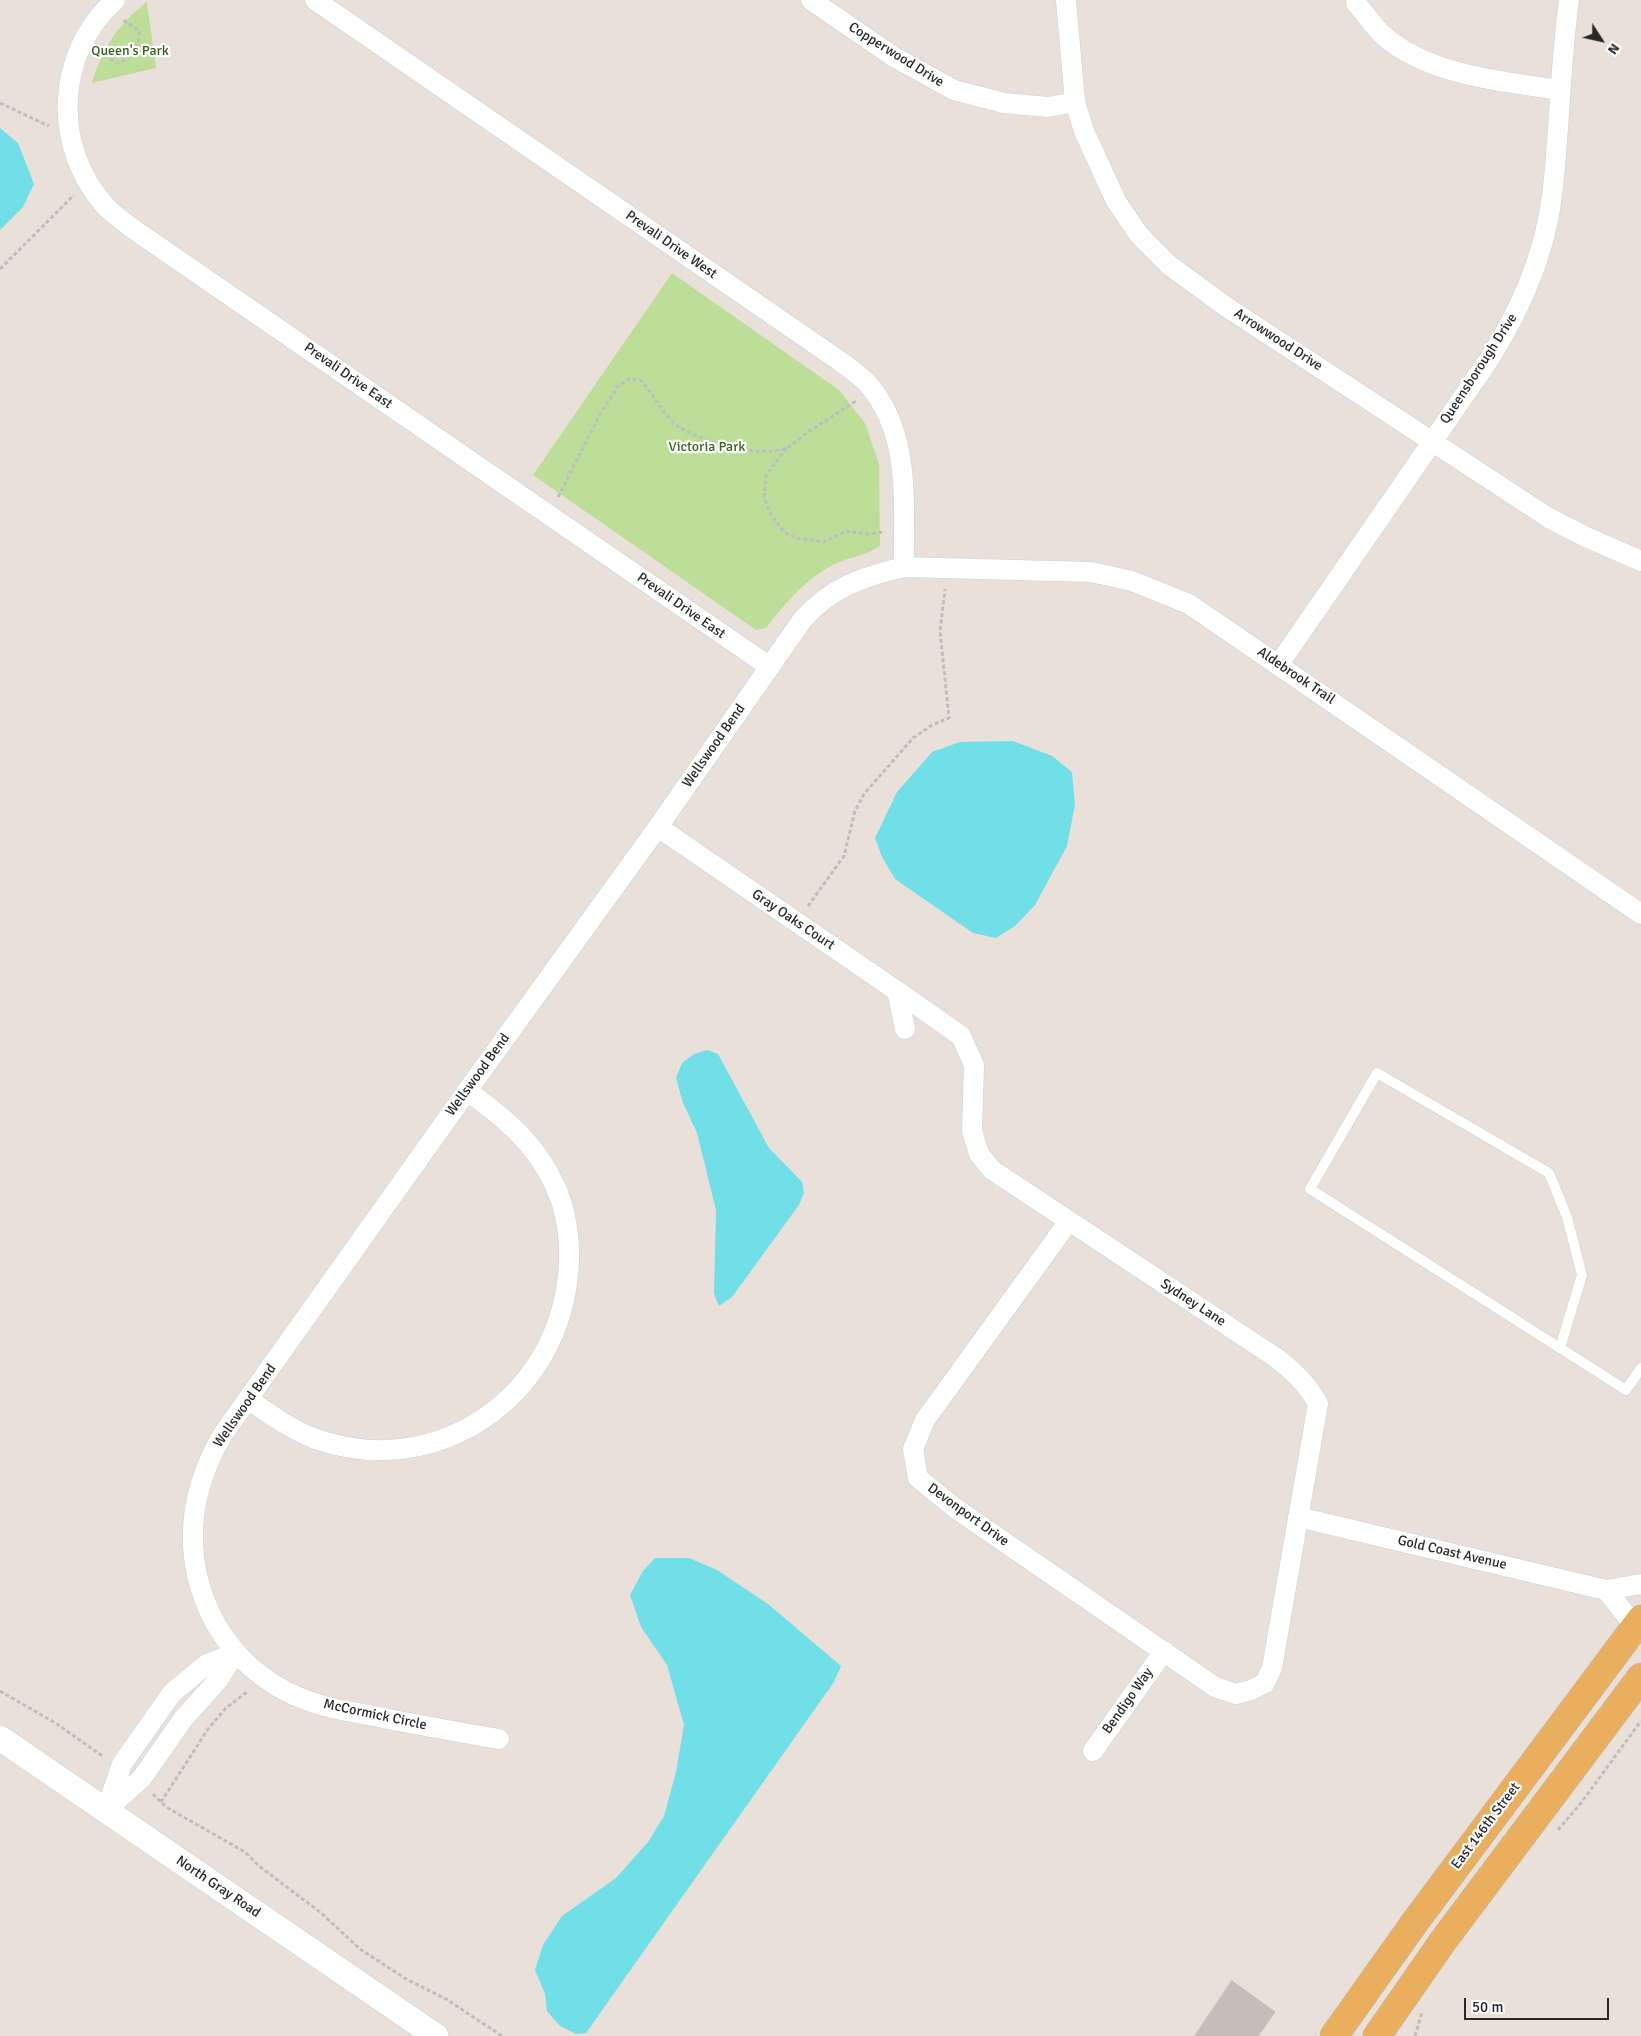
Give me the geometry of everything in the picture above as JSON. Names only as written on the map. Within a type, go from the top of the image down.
[{"type":"main road","name":"East 146th Street","points":[[1334,2036],[1415,1922],[1638,1622]]},
{"type":"main road","points":[[1377,2036],[1443,1941],[1641,1677]]},
{"type":"street","name":"Prevali Drive West","points":[[315,0],[826,351],[866,381],[879,398],[890,419],[899,444],[902,474],[904,567]]},
{"type":"street","name":"Copperwood Drive","points":[[811,0],[894,57],[932,80],[954,90],[1004,104],[1048,107],[1075,102]]},
{"type":"street","name":"Arrowwood Drive","points":[[1066,0],[1075,102],[1084,132],[1116,201],[1139,235],[1169,265],[1225,306],[1549,518],[1586,537],[1641,561]]},
{"type":"street","name":"Queensborough Drive","points":[[1279,664],[1504,336],[1532,274],[1542,248],[1553,189],[1563,44],[1570,0]]},
{"type":"street","points":[[1356,3],[1383,35],[1403,50],[1420,59],[1474,76],[1560,90]]},
{"type":"street","name":"Prevali Drive East","points":[[114,9],[92,24],[72,66],[67,108],[70,135],[78,164],[97,196],[107,208],[136,231],[770,667]]},
{"type":"street","name":"Aldebrook Trail","points":[[904,567],[1091,572],[1132,581],[1190,604],[1641,914]]},
{"type":"street","name":"Wellswood Bend","points":[[235,1653],[217,1626],[204,1599],[195,1562],[192,1526],[198,1488],[205,1467],[223,1434],[658,827],[803,619],[817,604],[841,587],[876,574],[904,567]]},
{"type":"street","name":"Gray Oaks Court","points":[[658,827],[897,991]]},
{"type":"street","points":[[897,991],[905,1029]]},
{"type":"street","name":"Sydney Lane","points":[[897,991],[962,1036],[974,1065],[972,1131],[979,1154],[992,1170],[1278,1359],[1299,1376],[1311,1390],[1318,1404],[1272,1668],[1265,1683],[1251,1690]]},
{"type":"street","points":[[248,1399],[289,1427],[318,1440],[360,1449],[394,1450],[413,1448],[435,1442],[468,1429],[506,1402],[532,1374],[549,1346],[562,1314],[569,1258],[566,1219],[549,1175],[530,1146],[501,1115],[467,1091]]},
{"type":"street","name":"Devonport Drive","points":[[1069,1221],[924,1420],[913,1449],[918,1478],[955,1508],[1215,1687],[1236,1694],[1251,1690]]},
{"type":"street","name":"Gold Coast Avenue","points":[[1298,1517],[1606,1590],[1641,1584]]},
{"type":"street","points":[[1606,1590],[1638,1622]]},
{"type":"street","name":"Bendigo Way","points":[[1093,1750],[1164,1652]]},
{"type":"street","points":[[106,1810],[120,1769],[172,1693],[207,1664],[235,1653]]},
{"type":"street","points":[[106,1810],[137,1782],[183,1719],[219,1679],[235,1653]]},
{"type":"street","name":"McCormick Circle","points":[[235,1653],[250,1668],[278,1687],[312,1702],[331,1708],[499,1740]]},
{"type":"street","name":"North Gray Road","points":[[0,1738],[436,2036]]},
{"type":"lane","points":[[1560,1348],[1582,1275],[1567,1217],[1549,1173],[1377,1073],[1310,1189],[1626,1390],[1641,1368]]},
{"type":"path","points":[[99,51],[117,63],[125,60],[139,41],[138,31],[114,9]]},
{"type":"path","points":[[0,103],[50,127]]},
{"type":"path","points":[[0,269],[74,194]]},
{"type":"path","points":[[558,497],[598,418],[618,386],[629,379],[640,380],[654,395],[660,408],[692,434],[716,443],[756,452],[786,448]]},
{"type":"path","points":[[856,400],[786,448],[766,476],[764,496],[771,516],[784,532],[796,538],[824,542],[846,531],[869,534],[884,532]]},
{"type":"path","points":[[808,906],[844,856],[855,811],[864,794],[913,738],[932,725],[949,718],[940,631],[945,589]]},
{"type":"path","points":[[0,1691],[57,1724],[120,1769]]},
{"type":"path","points":[[161,1802],[208,1729],[226,1708],[248,1692]]},
{"type":"path","points":[[137,1782],[166,1807],[245,1852],[259,1866],[320,1912],[360,1949],[406,1979],[446,1999],[502,2036]]},
{"type":"path","points":[[1415,2036],[1421,2020]]},
{"type":"green space","name":"Queen's Park","points":[[147,2],[156,68],[92,83],[101,58],[112,38],[127,19]]},
{"type":"green space","name":"Victoria Park","points":[[672,273],[839,390],[865,423],[879,464],[880,546],[833,565],[813,577],[788,601],[766,628],[756,630],[533,475]]},
{"type":"water","points":[[0,128],[18,143],[34,184],[23,207],[0,230]]},
{"type":"water","points":[[1013,741],[1052,756],[1072,772],[1075,805],[1067,846],[1035,905],[1015,926],[996,938],[973,933],[895,879],[882,857],[875,838],[897,792],[932,752],[960,742]]},
{"type":"water","points":[[707,1050],[718,1054],[769,1148],[802,1182],[804,1193],[799,1205],[732,1297],[719,1306],[714,1293],[716,1210],[697,1133],[683,1103],[676,1078],[682,1063],[694,1054]]},
{"type":"water","points":[[655,1558],[689,1558],[717,1570],[768,1604],[841,1666],[834,1682],[586,2033],[576,2034],[560,2026],[547,2011],[545,1994],[535,1970],[543,1945],[562,1916],[616,1878],[648,1842],[664,1816],[676,1772],[684,1725],[667,1665],[641,1627],[630,1595],[643,1571]]},
{"type":"building","points":[[1232,1981],[1275,2012],[1258,2036],[1195,2036]]}]
